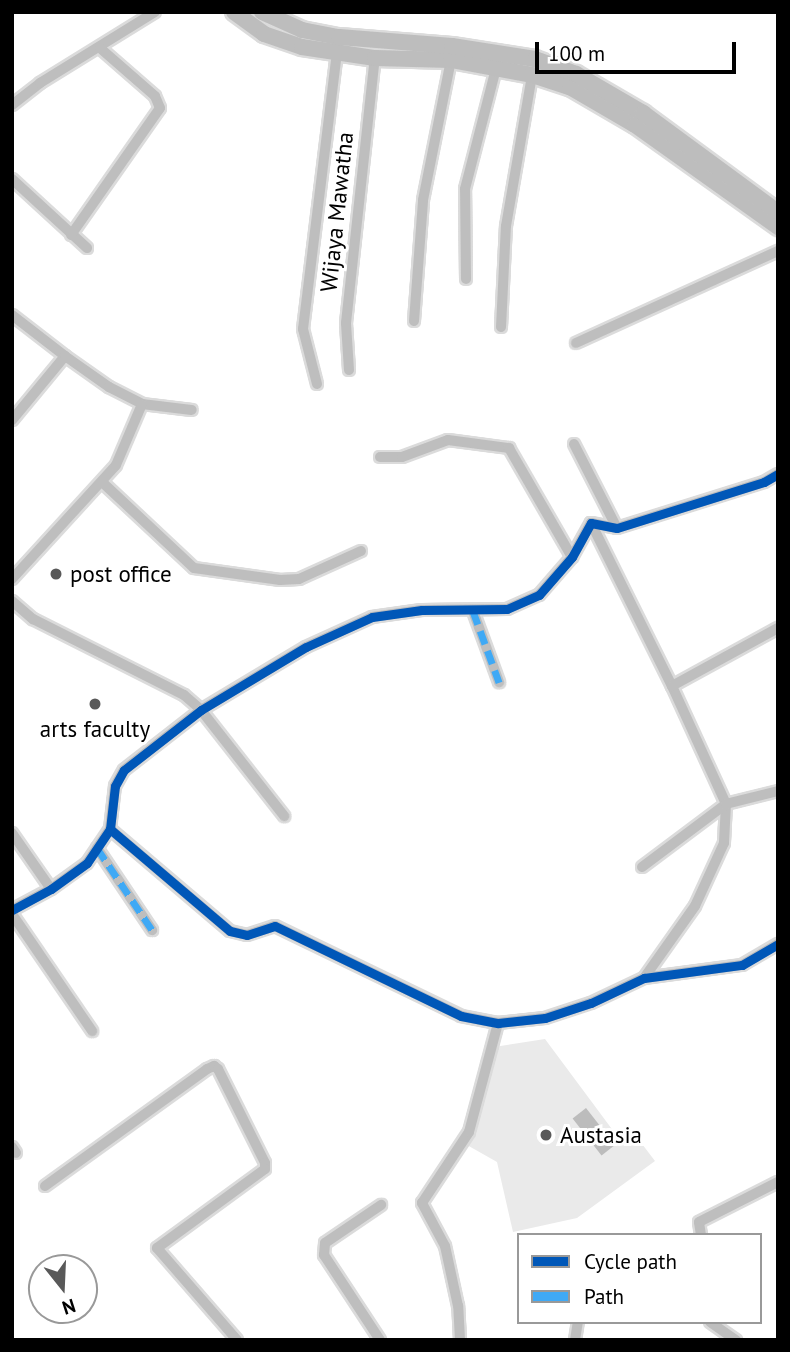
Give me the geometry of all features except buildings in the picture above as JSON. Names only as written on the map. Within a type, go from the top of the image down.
[{"type":"main road","points":[[233,12],[264,34],[302,47],[375,58],[451,60],[532,75],[570,87],[635,125],[778,227]]},
{"type":"main road","points":[[262,12],[302,30],[339,37],[452,46],[521,57],[576,74],[643,113],[778,212]]},
{"type":"street","points":[[12,104],[40,83],[155,12]]},
{"type":"street","points":[[71,235],[160,108],[155,96],[100,48]]},
{"type":"street","points":[[317,383],[303,329],[337,53]]},
{"type":"street","name":"Wijaya Mawatha","points":[[349,370],[346,323],[375,58]]},
{"type":"street","points":[[414,321],[423,200],[451,60]]},
{"type":"street","points":[[466,279],[465,189],[496,68]]},
{"type":"street","points":[[501,327],[506,226],[532,75]]},
{"type":"street","points":[[12,179],[87,248]]},
{"type":"street","points":[[576,343],[778,251]]},
{"type":"street","points":[[12,315],[109,387],[142,404],[192,410]]},
{"type":"street","points":[[12,420],[65,356]]},
{"type":"street","points":[[12,579],[116,465],[142,404]]},
{"type":"street","points":[[380,457],[402,457],[448,440],[509,448],[572,557]]},
{"type":"street","points":[[574,444],[617,528]]},
{"type":"street","points":[[592,523],[617,528],[764,482],[778,474]]},
{"type":"street","points":[[102,482],[194,568],[280,580],[299,579],[361,551]]},
{"type":"street","points":[[92,1031],[12,912],[88,863],[110,829],[115,786],[124,771],[201,710],[306,647],[372,617],[422,610],[508,609],[539,595],[572,557],[592,523]]},
{"type":"street","points":[[592,523],[673,686],[726,804],[724,842],[695,906],[645,978]]},
{"type":"street","points":[[12,601],[33,619],[184,695],[201,710],[284,816]]},
{"type":"street","points":[[473,611],[499,682]]},
{"type":"street","points":[[673,686],[778,628]]},
{"type":"street","points":[[642,867],[726,804],[778,791]]},
{"type":"street","points":[[110,829],[230,931],[247,935],[275,926],[461,1016],[498,1023],[545,1017],[591,1003],[645,978],[742,965],[778,944]]},
{"type":"street","points":[[12,833],[51,889]]},
{"type":"street","points":[[97,848],[152,930]]},
{"type":"street","points":[[460,1340],[458,1306],[445,1246],[422,1203],[469,1132],[498,1023]]},
{"type":"street","points":[[45,1186],[207,1069],[214,1066],[219,1069],[265,1163],[265,1169],[157,1248],[237,1340]]},
{"type":"street","points":[[701,1233],[699,1222],[778,1182]]},
{"type":"street","points":[[380,1340],[324,1255],[325,1243],[381,1205]]},
{"type":"street","points":[[713,1324],[736,1340]]},
{"type":"shaded area","name":"Austasia","points":[[545,1039],[623,1144],[636,1136],[655,1161],[577,1218],[513,1232],[497,1162],[467,1145],[476,1134],[494,1047]]},
{"type":"shaded area","points":[[586,1108],[615,1145],[602,1156],[573,1118]]},
{"type":"marked path","points":[[473,611],[499,682]]},
{"type":"marked path","points":[[97,848],[152,930]]},
{"type":"cycle path","points":[[12,910],[51,889],[87,863],[110,829],[115,786],[124,770],[201,710],[306,647],[372,617],[422,610],[507,609],[539,595],[572,557],[591,523],[617,528],[764,482],[778,474]]},
{"type":"cycle path","points":[[110,829],[230,931],[247,935],[275,926],[461,1016],[498,1023],[545,1018],[591,1003],[644,978],[742,965],[778,944]]},
{"type":"place","name":"post office","points":[[56,574]]},
{"type":"place","name":"arts faculty","points":[[95,704]]},
{"type":"place","name":"Austasia","points":[[546,1135]]}]
